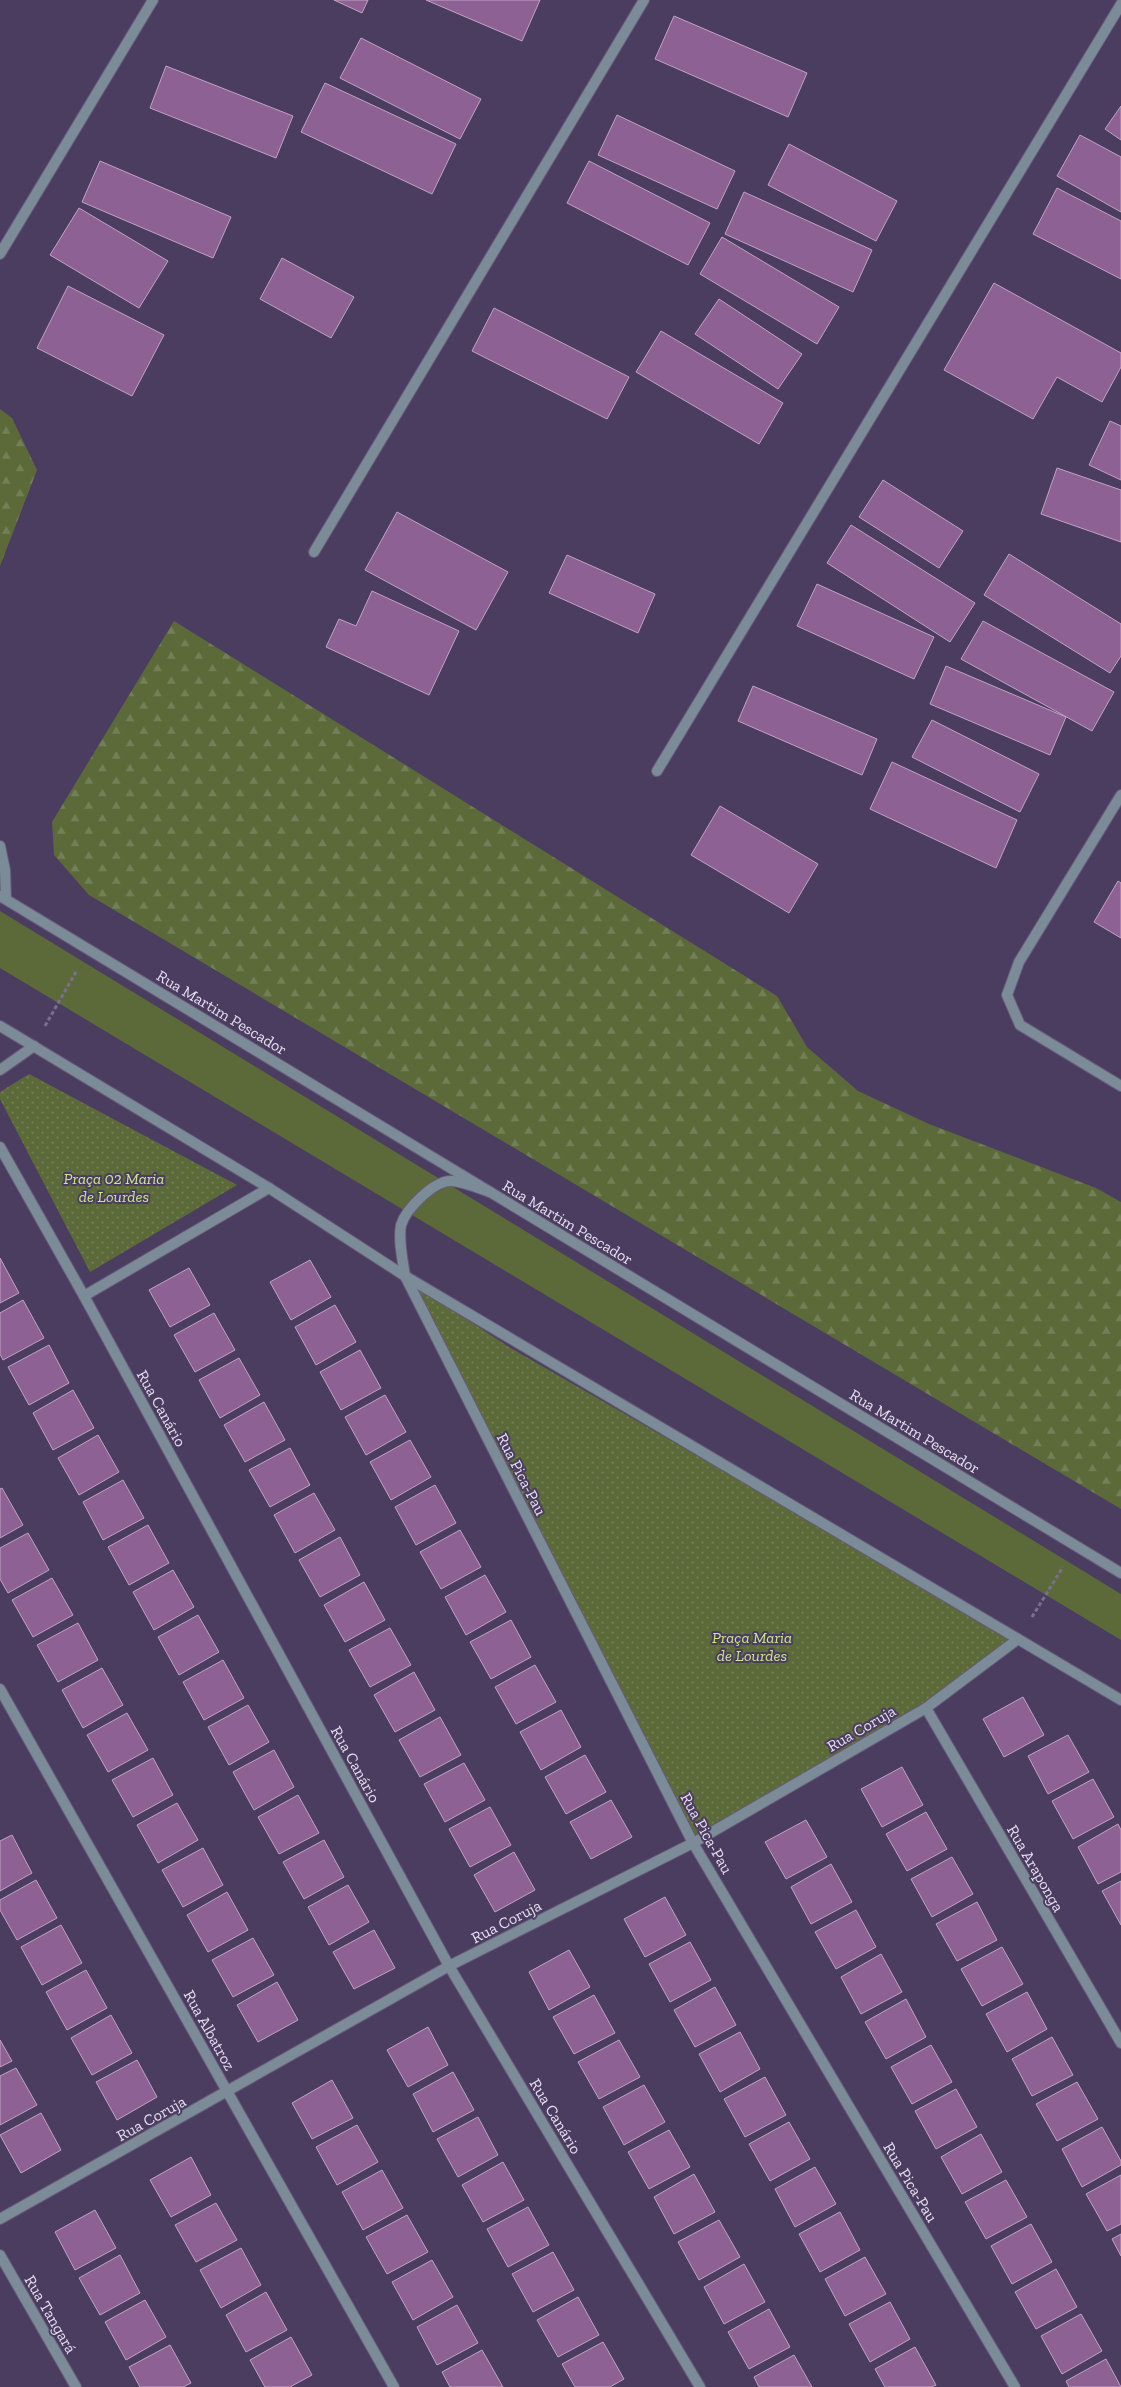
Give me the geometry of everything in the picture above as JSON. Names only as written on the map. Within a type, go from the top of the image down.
[{"type":"street","points":[[0,254],[153,0]]},
{"type":"street","points":[[314,552],[644,0]]},
{"type":"street","points":[[657,772],[1121,4]]},
{"type":"street","points":[[1121,795],[1019,962],[1007,995],[1020,1026],[1121,1086]]},
{"type":"street","points":[[0,846],[5,870],[3,898]]},
{"type":"street","name":"Rua Martim Pescador","points":[[3,898],[1121,1574]]},
{"type":"street","points":[[0,1026],[269,1188],[404,1276],[1121,1700]]},
{"type":"street","points":[[0,1070],[34,1046]]},
{"type":"street","name":"Rua Canário","points":[[0,1147],[84,1296],[449,1966],[700,2387]]},
{"type":"street","points":[[404,1276],[401,1225],[420,1197],[433,1186],[451,1181],[490,1192]]},
{"type":"street","points":[[84,1296],[269,1188]]},
{"type":"street","name":"Rua Pica-Pau","points":[[404,1276],[693,1844],[1015,2387]]},
{"type":"street","name":"Rua Coruja","points":[[0,2219],[449,1966],[693,1844],[926,1708],[1018,1639]]},
{"type":"street","name":"Rua Albatroz","points":[[0,1689],[394,2387]]},
{"type":"street","name":"Rua Araponga","points":[[926,1708],[1121,2043]]},
{"type":"street","name":"Rua Tangará","points":[[0,2255],[76,2387]]},
{"type":"path","points":[[34,1046],[89,949]]},
{"type":"path","points":[[1018,1639],[1076,1546]]},
{"type":"green space","points":[[0,409],[12,418],[37,470],[0,566]]},
{"type":"green space","points":[[174,621],[777,996],[807,1047],[858,1091],[929,1124],[1096,1188],[1121,1202],[1121,1509],[89,895],[54,855],[52,822]]},
{"type":"green space","points":[[0,911],[1121,1594],[1121,1640],[0,968]]},
{"type":"green space","name":"Praça 02 Maria de Lourdes","points":[[29,1074],[237,1185],[90,1272],[0,1099],[0,1092]]},
{"type":"green space","name":"Praça Maria de Lourdes","points":[[413,1284],[509,1347],[1013,1638],[925,1704],[696,1839]]},
{"type":"building","points":[[334,0],[368,0],[362,13]]},
{"type":"building","points":[[426,0],[540,0],[522,41]]},
{"type":"building","points":[[674,16],[807,73],[788,117],[655,59]]},
{"type":"building","points":[[361,38],[481,99],[460,139],[340,78]]},
{"type":"building","points":[[166,66],[293,116],[276,158],[150,108]]},
{"type":"building","points":[[325,83],[456,144],[432,194],[301,132]]},
{"type":"building","points":[[1121,106],[1121,140],[1105,129]]},
{"type":"building","points":[[617,115],[735,171],[717,209],[598,155]]},
{"type":"building","points":[[1080,135],[1121,157],[1121,212],[1057,176]]},
{"type":"building","points":[[789,144],[897,201],[876,241],[768,185]]},
{"type":"building","points":[[100,161],[231,217],[213,258],[82,202]]},
{"type":"building","points":[[589,161],[710,223],[688,265],[567,203]]},
{"type":"building","points":[[1057,188],[1121,221],[1121,279],[1033,234]]},
{"type":"building","points":[[744,192],[872,250],[853,292],[725,234]]},
{"type":"building","points":[[79,208],[168,261],[139,308],[50,255]]},
{"type":"building","points":[[722,237],[839,307],[817,344],[700,274]]},
{"type":"building","points":[[282,258],[354,297],[331,338],[260,299]]},
{"type":"building","points":[[994,283],[1121,353],[1121,367],[1102,402],[1057,377],[1033,419],[944,370]]},
{"type":"building","points":[[68,286],[164,335],[132,396],[37,348]]},
{"type":"building","points":[[719,299],[802,354],[778,389],[695,334]]},
{"type":"building","points":[[494,308],[629,377],[607,419],[472,351]]},
{"type":"building","points":[[661,331],[783,403],[759,444],[636,372]]},
{"type":"building","points":[[1110,421],[1121,426],[1121,480],[1089,465]]},
{"type":"building","points":[[1057,468],[1121,490],[1121,542],[1041,514]]},
{"type":"building","points":[[883,480],[963,531],[939,568],[859,517]]},
{"type":"building","points":[[397,512],[508,572],[476,630],[365,570]]},
{"type":"building","points":[[851,525],[975,603],[950,642],[827,563]]},
{"type":"building","points":[[1009,554],[1121,624],[1121,656],[1110,673],[984,595]]},
{"type":"building","points":[[567,555],[655,594],[638,633],[549,593]]},
{"type":"building","points":[[817,584],[934,637],[914,679],[797,626]]},
{"type":"building","points":[[372,591],[459,631],[429,695],[326,647],[339,619],[356,626]]},
{"type":"building","points":[[983,621],[1114,692],[1092,731],[961,659]]},
{"type":"building","points":[[946,666],[1066,717],[1050,755],[930,704]]},
{"type":"building","points":[[753,686],[877,739],[862,775],[738,721]]},
{"type":"building","points":[[932,720],[1039,774],[1020,812],[912,757]]},
{"type":"building","points":[[892,762],[1017,820],[996,868],[870,809]]},
{"type":"building","points":[[720,806],[818,864],[789,913],[691,855]]},
{"type":"building","points":[[1118,881],[1121,883],[1121,938],[1094,922]]},
{"type":"building","points":[[0,1258],[19,1293],[0,1303]]},
{"type":"building","points":[[310,1260],[331,1297],[291,1320],[270,1282]]},
{"type":"building","points":[[189,1268],[210,1305],[170,1327],[149,1290]]},
{"type":"building","points":[[23,1300],[44,1338],[3,1360],[0,1354],[0,1313]]},
{"type":"building","points":[[335,1305],[356,1342],[316,1365],[295,1327]]},
{"type":"building","points":[[214,1313],[235,1350],[195,1372],[174,1335]]},
{"type":"building","points":[[49,1345],[69,1383],[29,1405],[8,1367]]},
{"type":"building","points":[[360,1350],[381,1388],[341,1410],[320,1372]]},
{"type":"building","points":[[239,1358],[260,1395],[220,1418],[199,1380]]},
{"type":"building","points":[[73,1390],[94,1428],[53,1450],[33,1413]]},
{"type":"building","points":[[385,1395],[406,1432],[366,1455],[345,1417]]},
{"type":"building","points":[[264,1402],[285,1440],[245,1462],[224,1425]]},
{"type":"building","points":[[98,1435],[119,1472],[79,1495],[58,1458]]},
{"type":"building","points":[[410,1440],[431,1477],[391,1500],[370,1462]]},
{"type":"building","points":[[290,1448],[310,1485],[270,1507],[249,1470]]},
{"type":"building","points":[[123,1480],[144,1518],[103,1540],[83,1502]]},
{"type":"building","points":[[435,1485],[456,1523],[416,1545],[395,1507]]},
{"type":"building","points":[[2,1488],[23,1525],[0,1538],[0,1489]]},
{"type":"building","points":[[314,1493],[335,1530],[295,1553],[274,1515]]},
{"type":"building","points":[[148,1525],[169,1563],[129,1585],[108,1547]]},
{"type":"building","points":[[460,1530],[481,1567],[441,1589],[420,1552]]},
{"type":"building","points":[[28,1533],[49,1570],[8,1593],[0,1579],[0,1548]]},
{"type":"building","points":[[340,1537],[360,1575],[320,1597],[299,1560]]},
{"type":"building","points":[[173,1570],[194,1607],[154,1630],[133,1592]]},
{"type":"building","points":[[485,1575],[506,1612],[466,1635],[445,1597]]},
{"type":"building","points":[[52,1578],[73,1615],[33,1637],[12,1600]]},
{"type":"building","points":[[364,1582],[385,1620],[345,1642],[324,1605]]},
{"type":"building","points":[[198,1615],[219,1652],[179,1675],[158,1637]]},
{"type":"building","points":[[511,1620],[531,1657],[491,1679],[470,1642]]},
{"type":"building","points":[[78,1623],[98,1660],[58,1682],[37,1645]]},
{"type":"building","points":[[390,1628],[411,1665],[370,1687],[349,1650]]},
{"type":"building","points":[[223,1660],[244,1698],[204,1720],[183,1682]]},
{"type":"building","points":[[535,1665],[556,1702],[516,1724],[495,1687]]},
{"type":"building","points":[[102,1668],[123,1705],[83,1728],[62,1690]]},
{"type":"building","points":[[414,1672],[435,1710],[395,1732],[374,1695]]},
{"type":"building","points":[[1023,1697],[1044,1735],[1004,1757],[983,1719]]},
{"type":"building","points":[[248,1705],[269,1742],[229,1765],[208,1727]]},
{"type":"building","points":[[561,1710],[581,1747],[541,1770],[520,1732]]},
{"type":"building","points":[[127,1713],[148,1750],[108,1772],[87,1735]]},
{"type":"building","points":[[440,1717],[461,1755],[420,1777],[399,1740]]},
{"type":"building","points":[[1068,1735],[1089,1772],[1048,1794],[1028,1756]]},
{"type":"building","points":[[274,1750],[294,1787],[254,1810],[233,1772]]},
{"type":"building","points":[[585,1755],[606,1792],[566,1814],[545,1777]]},
{"type":"building","points":[[153,1758],[173,1795],[133,1817],[112,1780]]},
{"type":"building","points":[[464,1763],[485,1800],[445,1822],[424,1784]]},
{"type":"building","points":[[902,1767],[923,1805],[882,1827],[861,1789]]},
{"type":"building","points":[[1093,1779],[1114,1817],[1073,1839],[1052,1801]]},
{"type":"building","points":[[298,1795],[319,1833],[279,1854],[258,1817]]},
{"type":"building","points":[[611,1800],[632,1837],[591,1859],[570,1822]]},
{"type":"building","points":[[177,1803],[198,1840],[158,1863],[137,1825]]},
{"type":"building","points":[[490,1807],[511,1845],[470,1867],[449,1829]]},
{"type":"building","points":[[926,1812],[947,1849],[907,1871],[886,1834]]},
{"type":"building","points":[[806,1820],[827,1857],[786,1879],[765,1842]]},
{"type":"building","points":[[1118,1824],[1121,1830],[1121,1872],[1098,1884],[1078,1847]]},
{"type":"building","points":[[12,1835],[32,1873],[0,1891],[0,1841]]},
{"type":"building","points":[[324,1840],[344,1877],[304,1899],[283,1862]]},
{"type":"building","points":[[203,1848],[223,1885],[183,1907],[162,1870]]},
{"type":"building","points":[[514,1852],[535,1890],[495,1912],[474,1875]]},
{"type":"building","points":[[952,1857],[973,1894],[932,1917],[911,1879]]},
{"type":"building","points":[[831,1864],[852,1902],[811,1924],[791,1887]]},
{"type":"building","points":[[36,1880],[57,1918],[17,1940],[0,1910],[0,1900]]},
{"type":"building","points":[[1121,1881],[1121,1925],[1102,1891]]},
{"type":"building","points":[[348,1885],[369,1922],[329,1945],[308,1907]]},
{"type":"building","points":[[227,1892],[248,1930],[208,1952],[187,1915]]},
{"type":"building","points":[[665,1897],[686,1935],[645,1957],[624,1919]]},
{"type":"building","points":[[977,1902],[997,1940],[957,1961],[936,1924]]},
{"type":"building","points":[[856,1910],[876,1947],[836,1969],[815,1932]]},
{"type":"building","points":[[61,1925],[82,1963],[42,1985],[21,1947]]},
{"type":"building","points":[[374,1930],[395,1968],[354,1989],[333,1952]]},
{"type":"building","points":[[253,1938],[274,1975],[233,1997],[212,1960]]},
{"type":"building","points":[[690,1942],[711,1980],[670,2002],[649,1964]]},
{"type":"building","points":[[1002,1947],[1023,1984],[982,2006],[961,1969]]},
{"type":"building","points":[[569,1950],[590,1987],[549,2010],[529,1972]]},
{"type":"building","points":[[881,1954],[902,1992],[861,2014],[841,1977]]},
{"type":"building","points":[[86,1970],[107,2008],[67,2030],[46,1992]]},
{"type":"building","points":[[277,1982],[298,2020],[258,2042],[237,2005]]},
{"type":"building","points":[[715,1987],[736,2025],[695,2047],[674,2010]]},
{"type":"building","points":[[1027,1992],[1047,2029],[1007,2052],[986,2014]]},
{"type":"building","points":[[594,1995],[615,2033],[574,2054],[553,2017]]},
{"type":"building","points":[[906,1999],[926,2037],[886,2059],[865,2022]]},
{"type":"building","points":[[111,2015],[132,2053],[92,2075],[71,2038]]},
{"type":"building","points":[[428,2027],[448,2065],[408,2087],[387,2050]]},
{"type":"building","points":[[740,2032],[760,2069],[720,2092],[699,2054]]},
{"type":"building","points":[[1052,2037],[1073,2075],[1032,2096],[1012,2059]]},
{"type":"building","points":[[0,2040],[12,2061],[0,2067]]},
{"type":"building","points":[[619,2040],[640,2077],[599,2099],[578,2062]]},
{"type":"building","points":[[931,2045],[952,2082],[912,2104],[891,2067]]},
{"type":"building","points":[[137,2060],[157,2097],[117,2120],[96,2082]]},
{"type":"building","points":[[16,2068],[37,2105],[0,2125],[0,2076]]},
{"type":"building","points":[[453,2072],[474,2110],[433,2132],[413,2094]]},
{"type":"building","points":[[765,2077],[786,2115],[745,2137],[724,2099]]},
{"type":"building","points":[[332,2080],[353,2118],[312,2139],[292,2103]]},
{"type":"building","points":[[1077,2082],[1098,2119],[1057,2141],[1036,2104]]},
{"type":"building","points":[[644,2085],[665,2122],[624,2145],[603,2107]]},
{"type":"building","points":[[956,2089],[977,2127],[936,2149],[915,2111]]},
{"type":"building","points":[[41,2113],[61,2150],[21,2173],[0,2135]]},
{"type":"building","points":[[478,2117],[498,2155],[458,2177],[437,2139]]},
{"type":"building","points":[[789,2122],[810,2159],[770,2181],[749,2144]]},
{"type":"building","points":[[357,2125],[378,2162],[337,2185],[316,2147]]},
{"type":"building","points":[[1102,2127],[1121,2161],[1121,2165],[1082,2187],[1062,2149]]},
{"type":"building","points":[[669,2130],[690,2167],[649,2189],[628,2152]]},
{"type":"building","points":[[981,2134],[1002,2172],[962,2194],[941,2157]]},
{"type":"building","points":[[191,2157],[211,2195],[171,2217],[150,2180]]},
{"type":"building","points":[[503,2162],[524,2200],[483,2222],[462,2185]]},
{"type":"building","points":[[815,2167],[836,2204],[795,2227],[775,2189]]},
{"type":"building","points":[[382,2170],[403,2208],[363,2230],[342,2192]]},
{"type":"building","points":[[694,2174],[715,2212],[674,2234],[654,2197]]},
{"type":"building","points":[[1121,2175],[1121,2224],[1107,2231],[1086,2194]]},
{"type":"building","points":[[1006,2180],[1027,2217],[986,2239],[965,2202]]},
{"type":"building","points":[[216,2203],[237,2240],[196,2262],[175,2225]]},
{"type":"building","points":[[528,2207],[549,2245],[508,2267],[487,2229]]},
{"type":"building","points":[[95,2210],[116,2248],[75,2270],[55,2232]]},
{"type":"building","points":[[840,2212],[860,2250],[820,2272],[799,2234]]},
{"type":"building","points":[[407,2215],[428,2252],[387,2274],[366,2237]]},
{"type":"building","points":[[719,2220],[740,2257],[699,2280],[678,2242]]},
{"type":"building","points":[[1031,2224],[1052,2262],[1012,2284],[991,2246]]},
{"type":"building","points":[[1121,2234],[1121,2256],[1112,2239]]},
{"type":"building","points":[[241,2248],[261,2285],[221,2308],[200,2270]]},
{"type":"building","points":[[553,2252],[574,2290],[533,2312],[512,2274]]},
{"type":"building","points":[[120,2255],[140,2293],[100,2315],[79,2278]]},
{"type":"building","points":[[865,2257],[886,2294],[845,2316],[825,2279]]},
{"type":"building","points":[[432,2260],[453,2297],[413,2320],[392,2282]]},
{"type":"building","points":[[744,2264],[765,2302],[724,2324],[704,2287]]},
{"type":"building","points":[[1056,2269],[1077,2307],[1036,2329],[1015,2292]]},
{"type":"building","points":[[266,2292],[287,2330],[246,2352],[226,2315]]},
{"type":"building","points":[[578,2297],[599,2335],[558,2357],[537,2320]]},
{"type":"building","points":[[145,2300],[166,2337],[126,2360],[105,2322]]},
{"type":"building","points":[[890,2302],[910,2339],[870,2362],[849,2324]]},
{"type":"building","points":[[457,2305],[478,2343],[437,2365],[417,2327]]},
{"type":"building","points":[[769,2309],[790,2347],[749,2369],[728,2332]]},
{"type":"building","points":[[1081,2314],[1102,2351],[1062,2374],[1041,2336]]},
{"type":"building","points":[[291,2337],[312,2375],[290,2387],[265,2387],[250,2360]]},
{"type":"building","points":[[603,2342],[624,2379],[610,2387],[575,2387],[562,2364]]},
{"type":"building","points":[[170,2345],[191,2383],[183,2387],[140,2387],[129,2367]]},
{"type":"building","points":[[915,2347],[936,2385],[931,2387],[885,2387],[875,2369]]},
{"type":"building","points":[[482,2350],[503,2387],[450,2387],[442,2372]]},
{"type":"building","points":[[794,2355],[812,2387],[759,2387],[754,2377]]},
{"type":"building","points":[[1106,2359],[1121,2387],[1069,2387],[1066,2381]]}]
